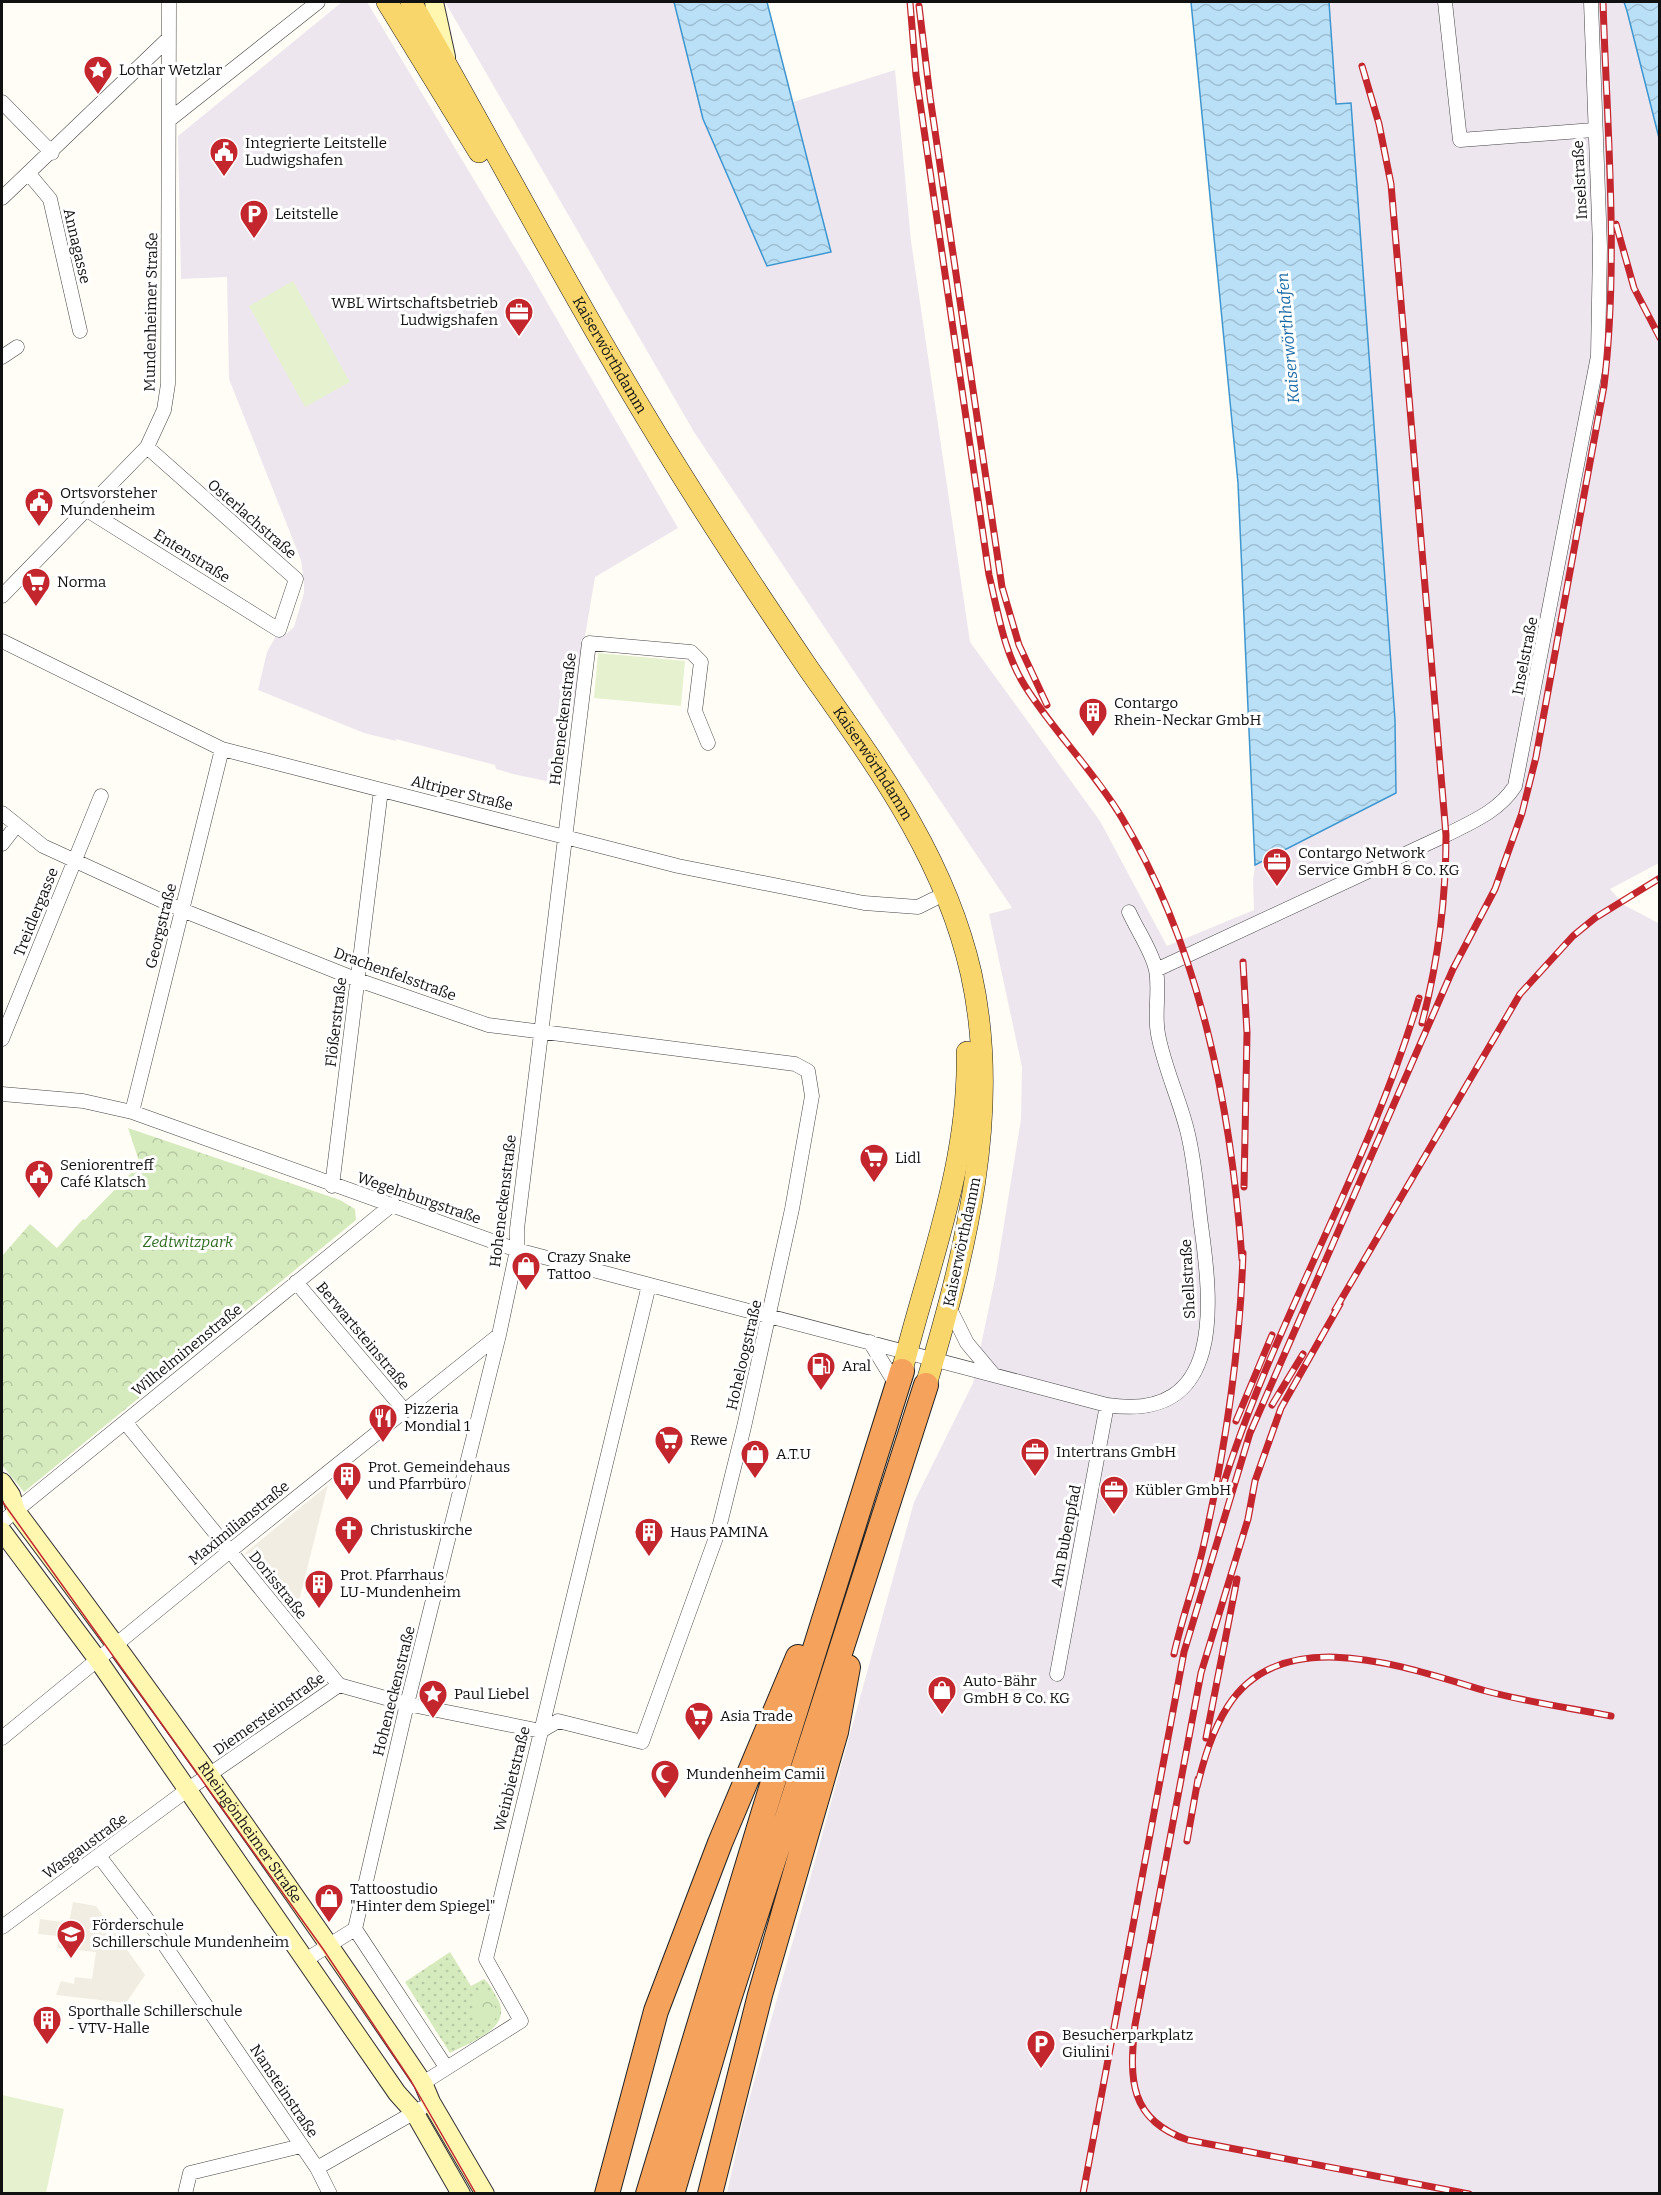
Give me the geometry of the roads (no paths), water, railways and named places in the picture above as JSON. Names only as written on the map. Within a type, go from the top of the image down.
[{"type":"highway","name":"Kaiserwörthdamm","points":[[848,1547],[902,1370]]},
{"type":"highway","name":"Kaiserwörthdamm","points":[[853,1614],[926,1385]]},
{"type":"highway","points":[[607,2193],[656,2011],[720,1843],[813,1621],[848,1547]]},
{"type":"highway","points":[[648,2193],[764,1811],[848,1547]]},
{"type":"highway","points":[[672,2193],[728,2002],[853,1614]]},
{"type":"highway","points":[[710,2193],[764,1983],[837,1732],[847,1677],[853,1614]]},
{"type":"main road","name":"Kaiserwörthdamm","points":[[387,2],[472,140],[656,461],[762,625],[893,817],[919,861],[934,899],[959,984],[967,1028],[968,1074],[958,1163],[902,1370]]},
{"type":"main road","name":"Kaiserwörthdamm","points":[[411,2],[668,453],[772,615],[910,819],[931,857],[955,914],[972,977],[982,1073],[982,1119],[976,1177],[957,1275],[926,1385]]},
{"type":"street","name":"Mundenheimer Straße","points":[[2,596],[147,447],[164,410],[168,384],[169,2]]},
{"type":"street","points":[[168,120],[318,2]]},
{"type":"street","points":[[434,2],[449,68]]},
{"type":"street","name":"Inselstraße","points":[[1445,2],[1460,141],[1594,130]]},
{"type":"street","name":"Inselstraße","points":[[1156,970],[1464,826],[1506,800],[1515,786],[1598,356],[1600,247],[1594,130],[1592,2]]},
{"type":"street","points":[[2,198],[52,153],[169,38]]},
{"type":"street","points":[[2,102],[52,153]]},
{"type":"street","name":"Annagasse","points":[[29,174],[50,199],[80,332]]},
{"type":"street","points":[[2,357],[17,347]]},
{"type":"street","name":"Osterlachstraße","points":[[147,447],[297,579],[279,630]]},
{"type":"street","name":"Entenstraße","points":[[87,510],[279,630]]},
{"type":"street","name":"Altriper Straße","points":[[2,641],[222,749],[565,835],[678,866],[864,903],[918,907],[934,899]]},
{"type":"street","name":"Hoheneckenstraße","points":[[355,1929],[407,1704],[499,1335],[517,1250],[539,1031],[589,643],[691,652],[701,662],[695,711],[708,743]]},
{"type":"street","name":"Georgstraße","points":[[132,1112],[222,749]]},
{"type":"street","name":"Flößerstraße","points":[[332,1186],[381,790]]},
{"type":"street","name":"Treidlergasse","points":[[2,1039],[101,796]]},
{"type":"street","name":"Drachenfelsstraße","points":[[2,813],[43,846],[182,910],[358,980],[488,1025],[795,1064],[808,1071]]},
{"type":"street","points":[[2,844],[16,826]]},
{"type":"street","name":"Shellstraße","points":[[934,1359],[1107,1405],[1142,1408],[1164,1402],[1172,1397],[1197,1370],[1205,1345],[1208,1324],[1207,1281],[1198,1197],[1187,1131],[1157,1033],[1156,970],[1129,912]]},
{"type":"street","name":"Hoheloogstraße","points":[[541,1731],[558,1721],[642,1742],[718,1532],[770,1317],[812,1096],[808,1071]]},
{"type":"street","name":"Wegelnburgstraße","points":[[2,1094],[83,1101],[132,1112],[332,1186],[393,1204],[517,1250],[870,1342],[902,1370],[934,1359]]},
{"type":"street","name":"Wilhelminenstraße","points":[[9,1516],[393,1204]]},
{"type":"street","name":"Berwartsteinstraße","points":[[296,1282],[405,1411]]},
{"type":"street","name":"Weinbietstraße","points":[[423,2083],[521,2021],[486,1959],[649,1285]]},
{"type":"street","points":[[948,1305],[967,1343],[995,1375]]},
{"type":"street","name":"Maximilianstraße","points":[[2,1738],[499,1335]]},
{"type":"street","points":[[870,1342],[902,1370]]},
{"type":"street","name":"Am Bubenpfad","points":[[1057,1674],[1107,1405]]},
{"type":"street","name":"Dorisstraße","points":[[125,1422],[339,1685]]},
{"type":"street","name":"Rheingönheimer Straße","points":[[2,1482],[11,1495],[9,1516],[117,1645],[329,1944],[423,2083],[431,2102],[485,2193]]},
{"type":"street","name":"Rheingönheimer Straße","points":[[2,1531],[98,1660],[307,1959],[397,2093],[414,2112],[461,2193]]},
{"type":"street","points":[[339,1685],[407,1704],[541,1731]]},
{"type":"street","name":"Diemersteinstraße","points":[[187,1790],[339,1685]]},
{"type":"street","name":"Wasgaustraße","points":[[2,1927],[187,1790]]},
{"type":"street","name":"Nansteinstraße","points":[[99,1856],[144,1915],[317,2168],[330,2193]]},
{"type":"street","points":[[307,1959],[355,1929],[446,2067]]},
{"type":"street","points":[[317,2168],[431,2102]]},
{"type":"street","points":[[185,2193],[190,2173],[301,2146]]},
{"type":"water","points":[[674,2],[767,2],[831,252],[767,266],[703,119]]},
{"type":"water","name":"Kaiserwörthhafen","points":[[1191,2],[1329,2],[1336,104],[1351,103],[1395,720],[1396,793],[1255,865],[1238,483]]},
{"type":"water","points":[[1624,2],[1659,2],[1659,138],[1627,11]]},
{"type":"tram line","points":[[2,1501],[323,1949],[411,2081],[476,2194]]},
{"type":"railway","points":[[910,2],[916,75],[989,575],[1002,632],[1025,686],[1122,818],[1173,921],[1208,1031],[1220,1088],[1230,1145],[1242,1259]]},
{"type":"railway","points":[[1083,2194],[1184,1652],[1250,1433],[1453,969],[1495,889],[1522,813],[1536,757],[1604,386],[1611,290],[1611,194],[1603,2]]},
{"type":"railway","points":[[919,6],[930,97],[1002,587],[1019,645],[1047,705]]},
{"type":"railway","points":[[1362,66],[1379,124],[1391,184],[1446,835],[1440,930],[1422,1023]]},
{"type":"railway","points":[[1616,224],[1634,288],[1660,338]]},
{"type":"railway","points":[[1335,1310],[1520,994],[1573,936],[1595,918],[1660,878]]},
{"type":"railway","points":[[1243,962],[1247,1033],[1244,1187]]},
{"type":"railway","points":[[1221,1492],[1242,1429],[1267,1367],[1374,1123],[1419,998]]},
{"type":"railway","points":[[1174,1654],[1203,1548],[1225,1438],[1239,1327],[1243,1253]]},
{"type":"railway","points":[[1340,1304],[1281,1408],[1255,1481],[1248,1519],[1201,1673],[1135,2025],[1132,2063],[1134,2080],[1137,2095],[1144,2109],[1154,2121],[1169,2132],[1188,2140],[1469,2194]]},
{"type":"railway","points":[[1236,1421],[1272,1335]]},
{"type":"railway","points":[[1272,1405],[1303,1354]]},
{"type":"railway","points":[[1206,1738],[1237,1579]]},
{"type":"railway","points":[[1197,1787],[1213,1735],[1228,1706],[1252,1680],[1281,1664],[1314,1658],[1349,1658],[1385,1663],[1501,1695],[1611,1716]]},
{"type":"railway","points":[[1187,1841],[1198,1779]]},
{"type":"place","name":"Lothar Wetzlar","points":[[98,96]]},
{"type":"place","name":"Integrierte Leitstelle Ludwigshafen","points":[[224,178]]},
{"type":"place","name":"Leitstelle","points":[[254,240]]},
{"type":"place","name":"WBL Wirtschaftsbetrieb Ludwigshafen","points":[[519,338]]},
{"type":"place","name":"Ortsvorsteher Mundenheim","points":[[39,528]]},
{"type":"place","name":"Norma","points":[[36,608]]},
{"type":"place","name":"Contargo Rhein-Neckar GmbH","points":[[1093,738]]},
{"type":"place","name":"Contargo Network Service GmbH & Co. KG","points":[[1277,888]]},
{"type":"place","name":"Lidl","points":[[874,1184]]},
{"type":"place","name":"Seniorentreff Café Klatsch","points":[[39,1200]]},
{"type":"place","name":"Crazy Snake Tattoo","points":[[526,1292]]},
{"type":"place","name":"Aral","points":[[821,1392]]},
{"type":"place","name":"Pizzeria Mondial 1","points":[[383,1444]]},
{"type":"place","name":"Rewe","points":[[669,1466]]},
{"type":"place","name":"Intertrans GmbH","points":[[1035,1478]]},
{"type":"place","name":"A.T.U","points":[[755,1480]]},
{"type":"place","name":"Prot. Gemeindehaus und Pfarrbüro","points":[[347,1502]]},
{"type":"place","name":"Kübler GmbH","points":[[1114,1516]]},
{"type":"place","name":"Christuskirche","points":[[349,1556]]},
{"type":"place","name":"Haus PAMINA","points":[[649,1558]]},
{"type":"place","name":"Prot. Pfarrhaus LU-Mundenheim","points":[[319,1610]]},
{"type":"place","name":"Auto-Bähr GmbH & Co. KG","points":[[942,1716]]},
{"type":"place","name":"Paul Liebel","points":[[433,1720]]},
{"type":"place","name":"Asia Trade","points":[[699,1742]]},
{"type":"place","name":"Mundenheim Camii","points":[[665,1800]]},
{"type":"place","name":"Tattoostudio \"Hinter dem Spiegel\"","points":[[329,1924]]},
{"type":"place","name":"Förderschule Schillerschule Mundenheim","points":[[71,1960]]},
{"type":"place","name":"Sporthalle Schillerschule - VTV-Halle","points":[[47,2046]]},
{"type":"place","name":"Besucherparkplatz Giulini","points":[[1041,2070]]},
{"type":"park label","name":"Zedtwitzpark","points":[[188,1242]]}]
